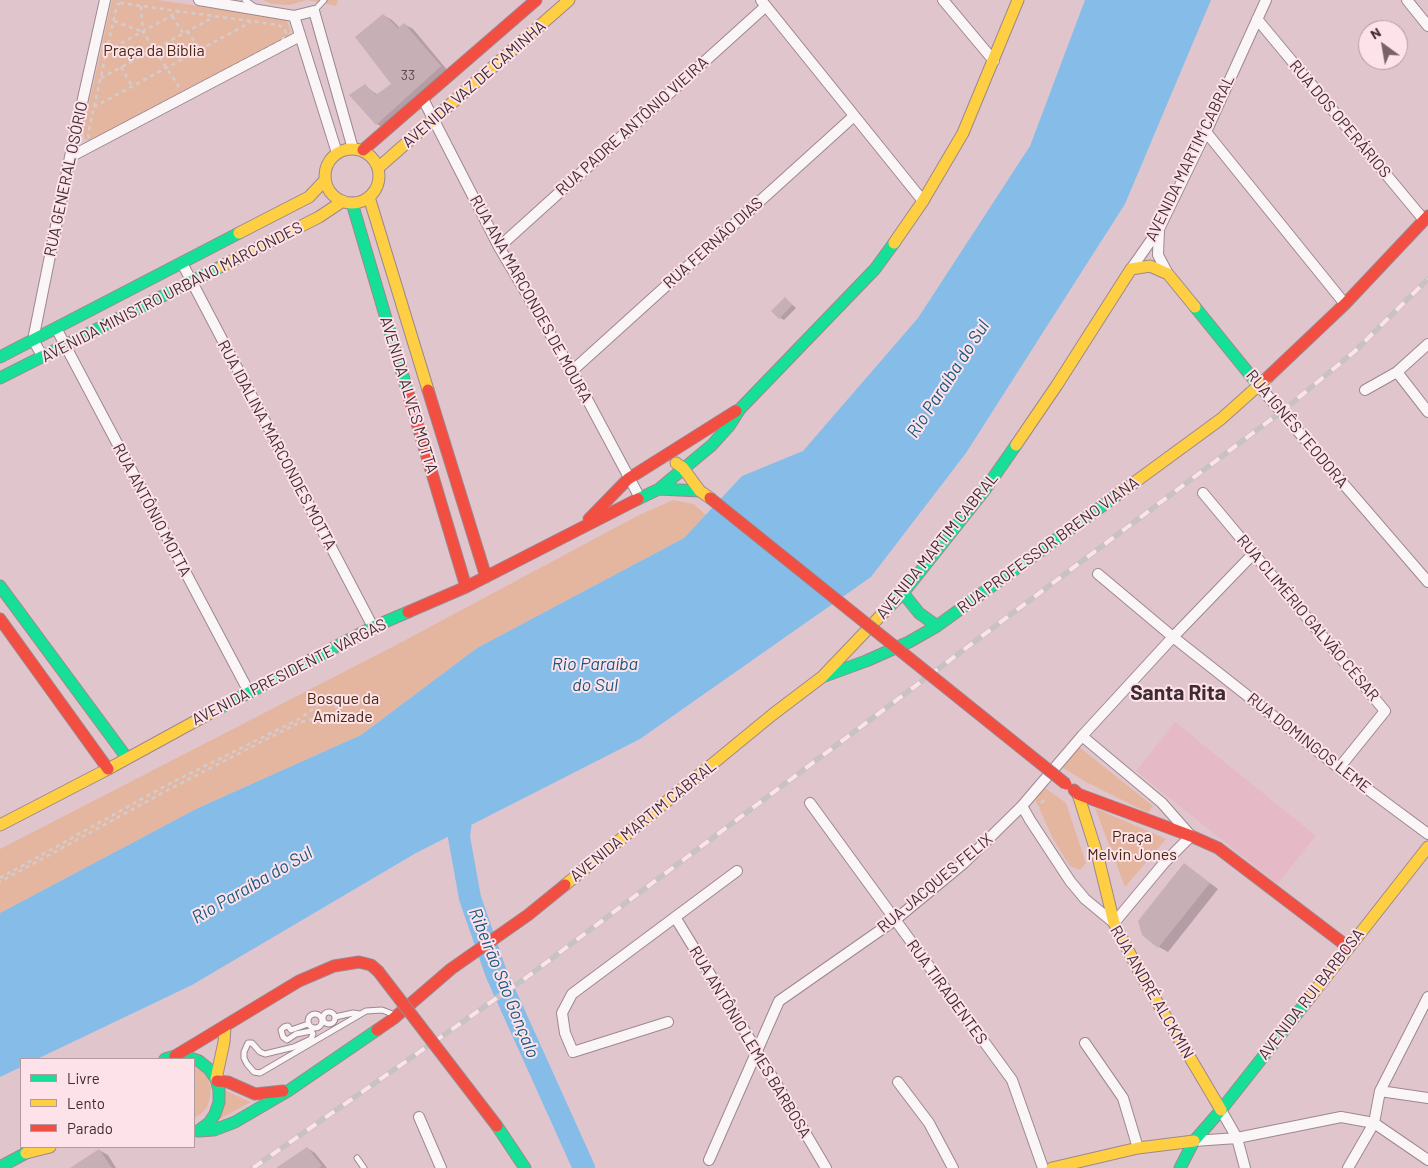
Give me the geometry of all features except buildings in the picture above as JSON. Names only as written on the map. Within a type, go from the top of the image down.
[{"type":"street","name":"RUA GENERAL OSÓRIO","points":[[33,340],[70,157],[106,0]]},
{"type":"street","points":[[199,0],[294,16],[314,11],[358,149]]},
{"type":"street","name":"AVENIDA VAZ DE CAMINHA","points":[[358,149],[423,99],[536,0]]},
{"type":"street","name":"AVENIDA VAZ DE CAMINHA","points":[[378,168],[569,0]]},
{"type":"street","points":[[942,0],[994,61]]},
{"type":"street","name":"AVENIDA PRESIDENTE VARGAS","points":[[0,825],[372,627],[466,587],[659,488],[712,445],[729,426],[740,409],[875,269],[923,201],[963,133],[1018,0]]},
{"type":"street","name":"AVENIDA MARTIM CABRAL","points":[[196,1132],[214,1130],[235,1122],[288,1090],[398,1016],[451,969],[528,915],[772,715],[822,677],[903,593],[984,491],[1057,385],[1158,229],[1206,132],[1256,18],[1266,0]]},
{"type":"street","points":[[1407,0],[1428,26]]},
{"type":"street","points":[[763,3],[923,201]]},
{"type":"street","name":"RUA PADRE ANTÔNIO VIEIRA","points":[[499,247],[763,3]]},
{"type":"street","points":[[294,16],[337,153]]},
{"type":"street","name":"RUA DOS OPERÁRIOS","points":[[1256,18],[1426,218]]},
{"type":"street","points":[[70,157],[184,95],[300,36]]},
{"type":"street","name":"RUA ANA MARCONDES DE MOURA","points":[[423,99],[499,247],[572,371],[628,479],[640,498]]},
{"type":"street","name":"RUA FERNÃO DIAS","points":[[572,371],[854,116]]},
{"type":"street","points":[[1206,132],[1345,304]]},
{"type":"street","points":[[358,149],[371,156],[378,168],[379,178],[376,190],[369,197],[362,201],[347,202],[331,193],[325,180],[325,170],[330,159],[337,153],[358,149]]},
{"type":"street","name":"AVENIDA MINISTRO URBANO MARCONDES","points":[[0,357],[310,197],[325,180]]},
{"type":"street","name":"AVENIDA ALVES MOTTA","points":[[369,197],[486,577]]},
{"type":"street","name":"AVENIDA MINISTRO URBANO MARCONDES","points":[[0,378],[347,202]]},
{"type":"street","name":"AVENIDA ALVES MOTTA","points":[[347,202],[408,390],[466,587]]},
{"type":"street","name":"RUA PROFESSOR BRENO VIANA","points":[[822,677],[866,661],[909,642],[937,626],[1221,419],[1259,386],[1345,304],[1426,218]]},
{"type":"street","points":[[1158,229],[1158,255],[1168,274]]},
{"type":"street","name":"RUA IDALINA MARCONDES MOTTA","points":[[182,263],[372,627]]},
{"type":"street","points":[[1131,269],[1150,266],[1168,274]]},
{"type":"street","name":"RUA IGNÊS TEODORA","points":[[1168,274],[1259,386],[1428,582]]},
{"type":"street","name":"RUA ANTÔNIO MOTTA","points":[[56,328],[249,692]]},
{"type":"street","points":[[33,340],[43,357]]},
{"type":"street","points":[[1365,390],[1398,372],[1428,344]]},
{"type":"street","points":[[1398,372],[1428,412]]},
{"type":"street","points":[[408,390],[427,385]]},
{"type":"street","name":"AVENIDA PRESIDENTE VARGAS","points":[[582,527],[628,479],[740,409]]},
{"type":"street","points":[[665,456],[683,468],[700,491],[1078,794],[1218,848],[1348,947]]},
{"type":"street","points":[[659,488],[700,491]]},
{"type":"street","name":"RUA CLIMÉRIO GALVÃO CÉSAR","points":[[1203,493],[1385,711],[1340,768]]},
{"type":"street","name":"RUA JACQUES FELIX","points":[[708,1160],[780,1001],[895,920],[964,862],[1022,806],[1082,736],[1254,553]]},
{"type":"street","name":"RUA DOMINGOS LEME","points":[[1098,574],[1173,637],[1340,768],[1428,834]]},
{"type":"street","points":[[0,586],[127,758]]},
{"type":"street","points":[[903,593],[919,612],[937,626]]},
{"type":"street","points":[[0,619],[108,769]]},
{"type":"street","points":[[1082,736],[1162,803],[1191,836]]},
{"type":"street","points":[[1078,794],[1098,857],[1114,923]]},
{"type":"street","name":"RUA TIRADENTES","points":[[810,803],[1012,1080],[1043,1168]]},
{"type":"street","name":"RUA ANDRÉ ALCKMIN","points":[[1022,806],[1070,881],[1085,899],[1114,923],[1140,973],[1237,1138],[1246,1168]]},
{"type":"street","points":[[1114,923],[1149,881],[1191,836]]},
{"type":"street","name":"AVENIDA RUI BARBOSA","points":[[1180,1168],[1194,1142],[1428,847]]},
{"type":"street","points":[[668,1022],[573,1052],[565,1034],[562,1013],[572,994],[737,871]]},
{"type":"street","name":"RUA ANTÔNIO LEMES BARBOSA","points":[[675,917],[826,1168]]},
{"type":"street","points":[[170,1058],[225,1027],[299,981],[334,966],[359,962],[371,965],[378,971],[497,1126],[525,1168]]},
{"type":"street","points":[[1348,1168],[1374,1123],[1380,1091],[1428,997]]},
{"type":"street","points":[[216,1080],[224,1042],[225,1027]]},
{"type":"street","points":[[1085,1043],[1123,1098],[1138,1148]]},
{"type":"street","points":[[170,1058],[191,1058]]},
{"type":"street","points":[[195,1060],[209,1069],[216,1080],[219,1090],[219,1102],[215,1114],[209,1123],[196,1132]]},
{"type":"street","points":[[216,1080],[228,1082],[255,1094],[288,1090]]},
{"type":"street","points":[[898,1082],[929,1123],[953,1168]]},
{"type":"street","points":[[1380,1091],[1428,1098]]},
{"type":"street","points":[[419,1117],[441,1168]]},
{"type":"street","points":[[1052,1168],[1138,1148],[1237,1138],[1341,1117],[1374,1123],[1428,1160]]},
{"type":"street","points":[[0,1167],[30,1150],[43,1148]]},
{"type":"lane","points":[[245,0],[258,10]]},
{"type":"lane","points":[[314,11],[324,0]]},
{"type":"lane","points":[[308,1024],[291,1030],[288,1026],[281,1030],[286,1040],[296,1034],[311,1031],[313,1034],[311,1039],[294,1047],[265,1054],[260,1052],[252,1043],[248,1043],[244,1052],[247,1064],[254,1072],[260,1073],[366,1011],[382,1010],[398,1016]]},
{"type":"lane","points":[[308,1024],[311,1027],[320,1027],[327,1012],[331,1012],[335,1017]]},
{"type":"lane","points":[[335,1017],[353,1013],[360,1014]]},
{"type":"lane","points":[[308,1024],[310,1017],[313,1015],[318,1015],[328,1024],[332,1024],[335,1021],[335,1017]]},
{"type":"lane","points":[[357,1158],[364,1168]]},
{"type":"path","points":[[120,3],[141,6],[278,25],[284,28],[286,33],[282,41],[184,95],[94,141],[89,139],[88,134],[117,5],[120,3]]},
{"type":"path","points":[[141,6],[143,32],[184,95]]},
{"type":"path","points":[[107,51],[180,11]]},
{"type":"path","points":[[172,16],[183,33]]},
{"type":"path","points":[[101,78],[215,16]]},
{"type":"path","points":[[114,20],[143,32]]},
{"type":"path","points":[[94,107],[252,22]]},
{"type":"path","points":[[187,31],[200,49]]},
{"type":"path","points":[[121,67],[132,86]]},
{"type":"path","points":[[0,878],[165,786],[299,719],[324,700],[330,699],[335,702],[336,709],[334,714],[300,722],[166,791],[0,882]]},
{"type":"path","points":[[1030,820],[1062,781]]},
{"type":"shaded area","points":[[1175,722],[1316,836],[1277,884],[1136,771]]},
{"type":"green space","name":"Praça da Bíblia","points":[[112,0],[158,0],[279,18],[287,21],[291,31],[285,40],[93,142],[85,139],[83,131]]},
{"type":"green space","points":[[263,0],[307,0],[290,5],[271,4]]},
{"type":"green space","points":[[307,0],[338,0],[336,6]]},
{"type":"green space","name":"Bosque da Amizade","points":[[673,500],[694,504],[706,515],[684,538],[477,648],[361,735],[198,808],[0,913],[0,849],[398,644],[639,515]]},
{"type":"green space","name":"Praça Melvin Jones","points":[[1078,746],[1153,806],[1148,813],[1086,782],[1060,766]]},
{"type":"green space","name":"Praça Melvin Jones","points":[[1044,787],[1066,803],[1086,863],[1080,870],[1070,866],[1053,839],[1035,799]]},
{"type":"green space","name":"Praça Melvin Jones","points":[[1095,808],[1166,839],[1125,887]]},
{"type":"green space","points":[[195,1067],[203,1072],[211,1088],[207,1107],[195,1117]]},
{"type":"green space","points":[[224,1090],[251,1102],[218,1120]]},
{"type":"water","name":"Rio Paraíba do Sul","points":[[1085,0],[1211,0],[1125,204],[966,453],[871,577],[640,739],[416,853],[192,985],[39,1058],[20,1058],[20,1067],[0,1077],[0,913],[198,808],[361,735],[477,648],[684,538],[742,476],[803,451],[918,318],[1030,146]]},
{"type":"waterway","name":"Ribeirão São Gonçalo","points":[[463,801],[459,837],[470,898],[496,973],[584,1168]]},
{"type":"railway","points":[[253,1168],[527,977],[1281,412],[1354,352],[1428,279]]},
{"type":"traffic: fast","points":[[352,203],[408,393]]},
{"type":"traffic: fast","points":[[0,357],[239,233]]},
{"type":"traffic: fast","points":[[638,499],[659,489],[712,445],[729,426],[740,409],[875,269],[894,243]]},
{"type":"traffic: fast","points":[[0,378],[222,266]]},
{"type":"traffic: fast","points":[[1195,307],[1259,386]]},
{"type":"traffic: fast","points":[[885,611],[903,593],[984,491],[1016,445]]},
{"type":"traffic: fast","points":[[659,489],[700,491]]},
{"type":"traffic: fast","points":[[825,676],[909,642],[937,626],[1120,493]]},
{"type":"traffic: fast","points":[[0,586],[127,758]]},
{"type":"traffic: fast","points":[[903,593],[919,613],[937,626]]},
{"type":"traffic: fast","points":[[214,711],[373,627],[408,612]]},
{"type":"traffic: fast","points":[[1180,1168],[1194,1141],[1221,1110],[1311,996]]},
{"type":"traffic: fast","points":[[199,1131],[214,1130],[235,1122],[288,1091],[377,1030]]},
{"type":"traffic: fast","points":[[168,1058],[175,1056],[190,1058]]},
{"type":"traffic: fast","points":[[195,1060],[209,1069],[216,1079],[219,1090],[219,1102],[215,1114],[209,1123],[198,1131]]},
{"type":"traffic: fast","points":[[497,1126],[525,1168]]},
{"type":"traffic: fast","points":[[0,1167],[32,1148]]},
{"type":"traffic: slow","points":[[378,168],[569,0]]},
{"type":"traffic: slow","points":[[894,243],[923,201],[963,133],[1018,0]]},
{"type":"traffic: slow","points":[[352,149],[362,151],[371,157],[377,166],[379,176],[377,186],[371,195],[362,201],[352,203],[342,201],[333,195],[327,186],[325,176],[327,166],[333,157],[342,151],[352,149]]},
{"type":"traffic: slow","points":[[239,233],[309,197],[325,180]]},
{"type":"traffic: slow","points":[[369,197],[428,390]]},
{"type":"traffic: slow","points":[[222,266],[319,217],[343,201]]},
{"type":"traffic: slow","points":[[1016,445],[1057,385],[1131,269],[1150,266],[1168,274],[1195,307]]},
{"type":"traffic: slow","points":[[1120,493],[1221,419],[1268,377]]},
{"type":"traffic: slow","points":[[676,463],[683,468],[700,491],[710,498]]},
{"type":"traffic: slow","points":[[565,885],[772,715],[822,677],[885,611]]},
{"type":"traffic: slow","points":[[0,825],[214,711]]},
{"type":"traffic: slow","points":[[1078,794],[1098,857],[1114,923],[1140,973],[1221,1110]]},
{"type":"traffic: slow","points":[[1311,996],[1428,847]]},
{"type":"traffic: slow","points":[[216,1079],[224,1042],[225,1027]]},
{"type":"traffic: slow","points":[[1052,1168],[1138,1148],[1194,1141]]},
{"type":"traffic: slow","points":[[26,1153],[46,1148]]},
{"type":"traffic: jam","points":[[363,150],[536,0]]},
{"type":"traffic: jam","points":[[1268,377],[1345,304],[1428,216]]},
{"type":"traffic: jam","points":[[428,390],[486,577]]},
{"type":"traffic: jam","points":[[408,393],[466,587]]},
{"type":"traffic: jam","points":[[589,519],[628,479],[736,411]]},
{"type":"traffic: jam","points":[[710,498],[1066,784]]},
{"type":"traffic: jam","points":[[408,612],[466,587],[638,499]]},
{"type":"traffic: jam","points":[[0,619],[108,769]]},
{"type":"traffic: jam","points":[[1074,790],[1078,794],[1218,848],[1348,947]]},
{"type":"traffic: jam","points":[[377,1030],[393,1019],[451,969],[528,915],[565,885]]},
{"type":"traffic: jam","points":[[175,1056],[299,981],[334,966],[359,962],[371,965],[378,971]]},
{"type":"traffic: jam","points":[[378,971],[497,1126]]},
{"type":"traffic: jam","points":[[217,1081],[228,1082],[255,1094],[283,1091]]},
{"type":"district","name":"Santa Rita","points":[[1178,693]]}]
